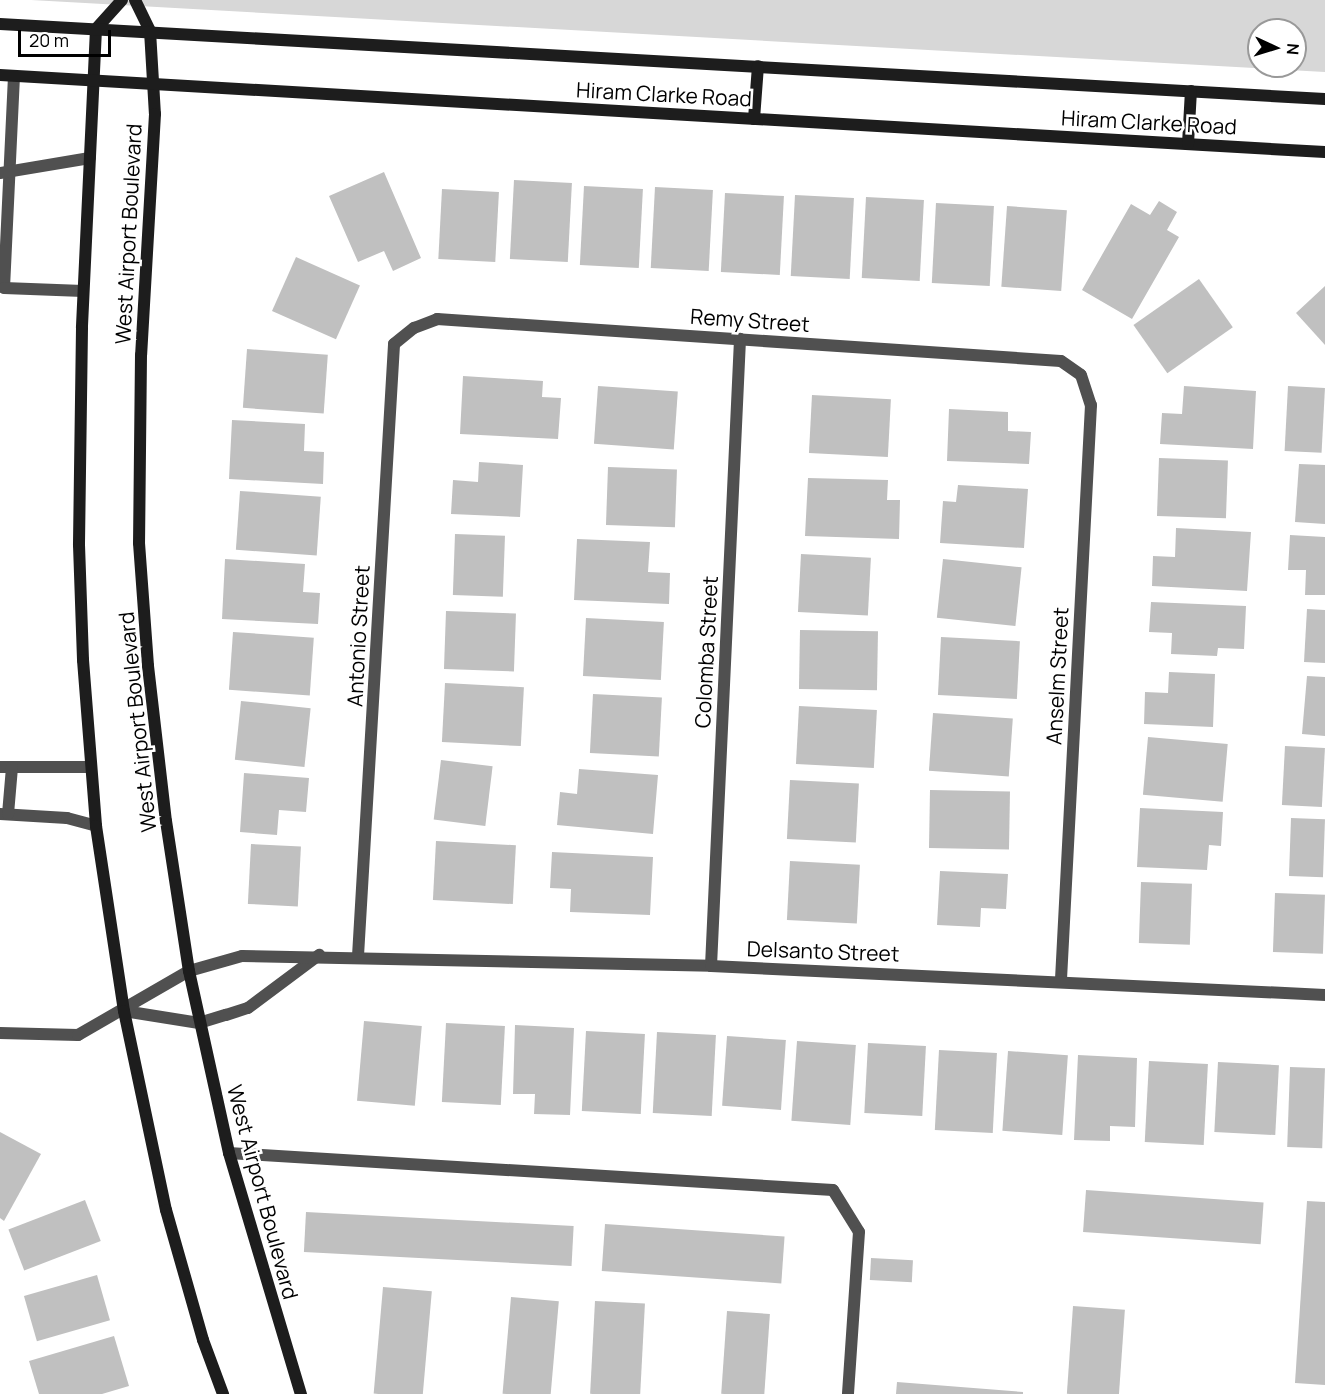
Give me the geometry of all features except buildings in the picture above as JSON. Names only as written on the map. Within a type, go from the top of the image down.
[{"type":"main road","points":[[96,28],[122,0]]},
{"type":"main road","points":[[135,0],[150,31]]},
{"type":"main road","name":"Hiram Clarke Road","points":[[0,24],[1325,99]]},
{"type":"main road","name":"West Airport Boulevard","points":[[96,28],[83,291],[79,545],[96,826],[124,1011],[166,1210],[203,1341],[223,1394]]},
{"type":"main road","name":"West Airport Boulevard","points":[[150,31],[154,84],[141,355],[139,543],[155,726],[189,971],[199,1023],[229,1153],[301,1394]]},
{"type":"main road","points":[[754,118],[758,66]]},
{"type":"main road","name":"Hiram Clarke Road","points":[[0,75],[1325,152]]},
{"type":"main road","points":[[1188,144],[1191,91]]},
{"type":"street","points":[[14,76],[5,173],[4,288],[83,291]]},
{"type":"street","points":[[5,173],[90,158]]},
{"type":"street","name":"Remy Street","points":[[414,328],[437,319],[1061,361],[1081,375]]},
{"type":"street","name":"Antonio Street","points":[[358,956],[394,344],[414,328]]},
{"type":"street","name":"Colomba Street","points":[[711,966],[740,339]]},
{"type":"street","name":"Anselm Street","points":[[1060,980],[1090,405],[1081,375]]},
{"type":"street","points":[[91,767],[6,767],[4,814],[67,818],[96,826]]},
{"type":"street","points":[[124,1011],[199,1023],[249,1008],[319,955]]},
{"type":"street","name":"Delsanto Street","points":[[0,1033],[78,1035],[124,1011],[189,971],[242,956],[319,955],[711,966],[1060,980],[1325,995]]},
{"type":"street","points":[[229,1153],[833,1190],[859,1232],[848,1394]]},
{"type":"shaded area","points":[[31,0],[1325,0],[1325,72],[1307,71],[1307,18],[1247,18],[1247,68]]}]
